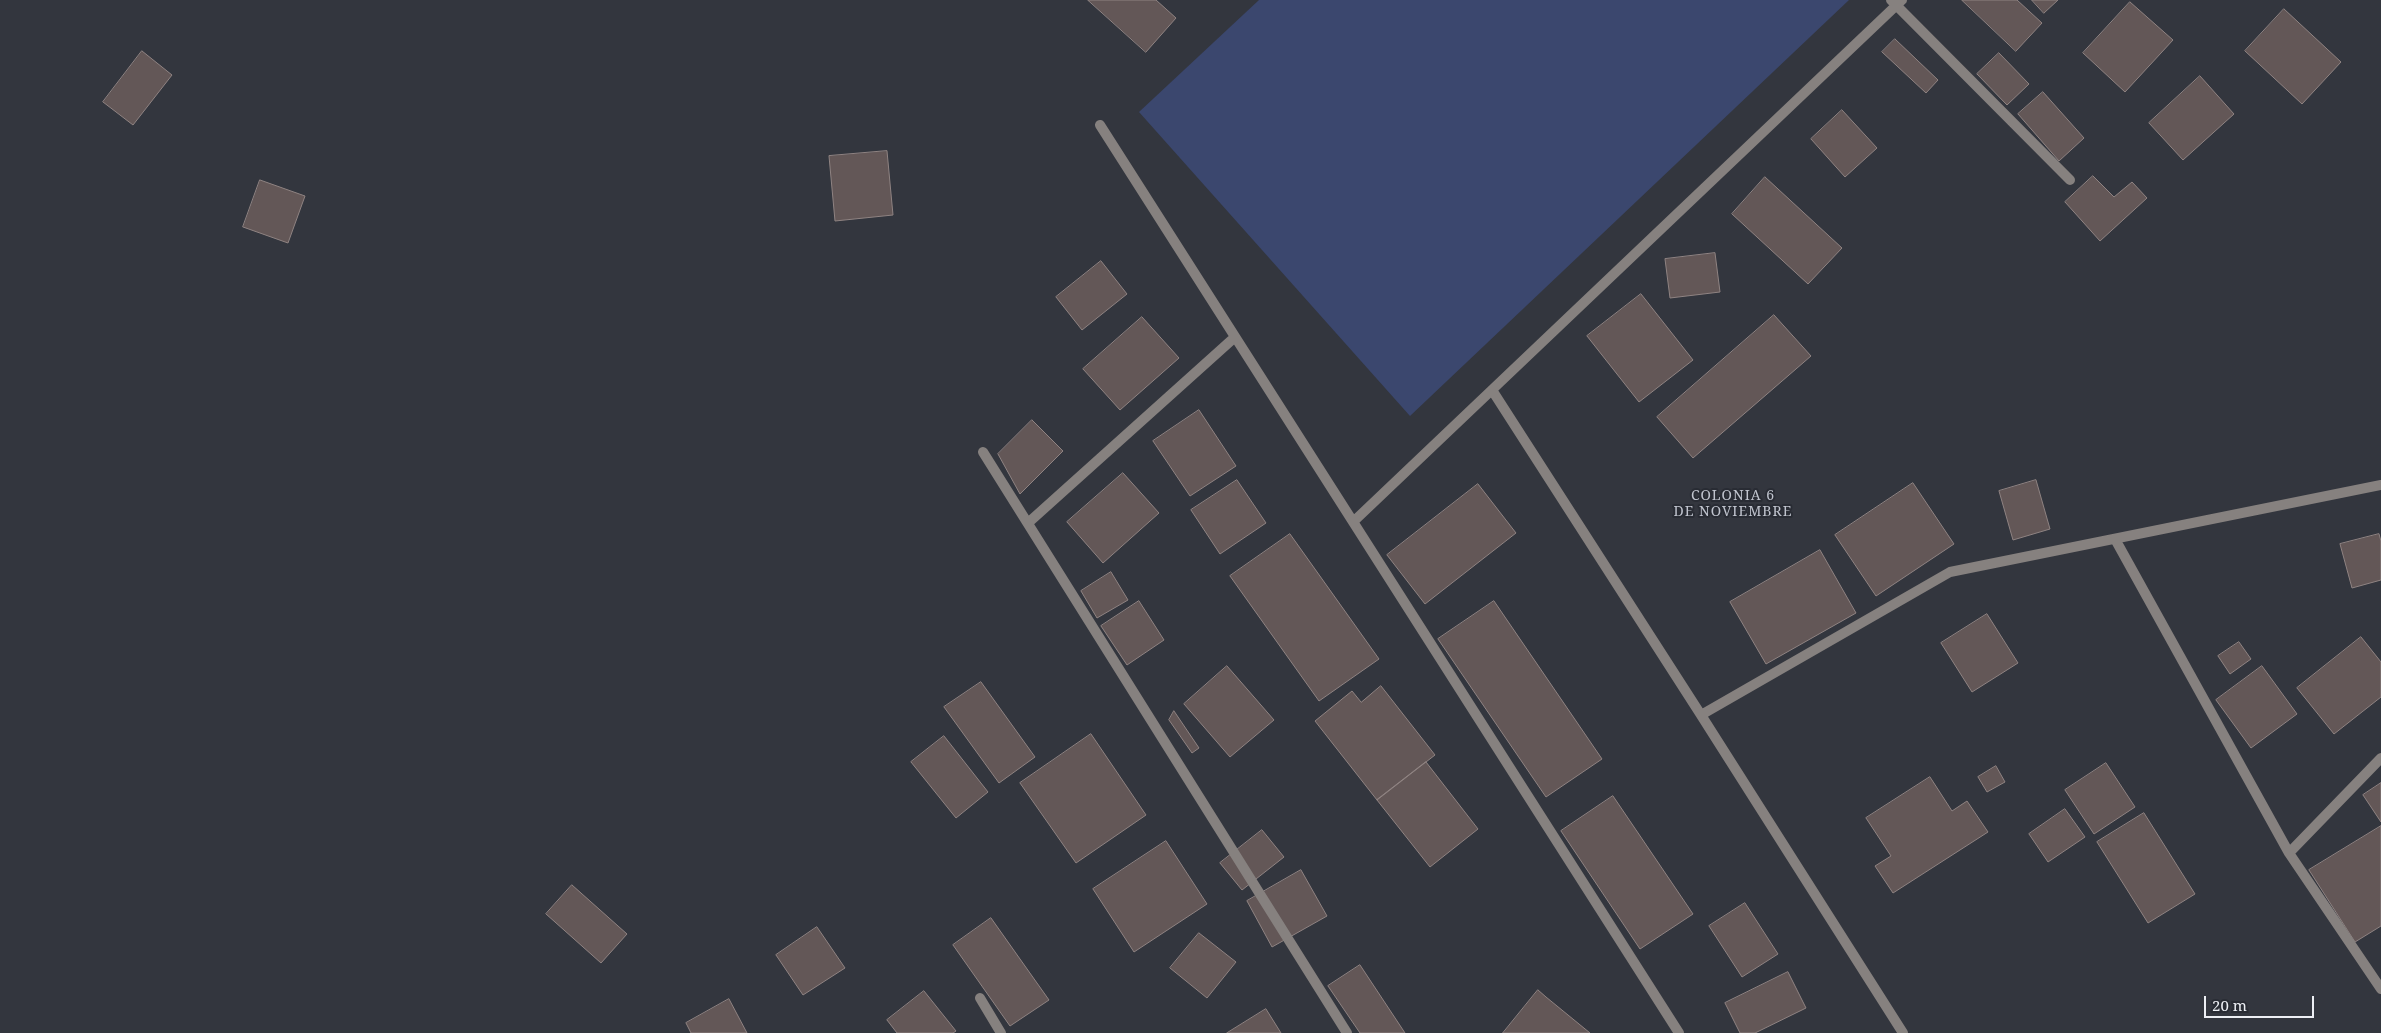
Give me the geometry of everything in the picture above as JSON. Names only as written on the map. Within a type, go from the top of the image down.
[{"type":"street","points":[[1353,522],[1896,2],[2070,180]]},
{"type":"street","points":[[1100,125],[1679,1033]]},
{"type":"street","points":[[1028,523],[1235,337]]},
{"type":"street","points":[[1492,390],[1903,1033]]},
{"type":"street","points":[[983,452],[1347,1033]]},
{"type":"street","points":[[1701,715],[1950,572],[2381,485]]},
{"type":"street","points":[[2114,539],[2289,853],[2381,989]]},
{"type":"street","points":[[2289,853],[2381,758]]},
{"type":"street","points":[[980,998],[1001,1033]]},
{"type":"shaded area","points":[[1259,0],[1849,0],[1410,416],[1139,112]]},
{"type":"building","points":[[1088,0],[1156,0],[1176,18],[1146,52]]},
{"type":"building","points":[[1962,0],[2017,0],[2042,23],[2016,51]]},
{"type":"building","points":[[2032,0],[2058,0],[2044,13]]},
{"type":"building","points":[[2130,2],[2173,40],[2125,92],[2083,53]]},
{"type":"building","points":[[2284,9],[2341,62],[2302,104],[2245,51]]},
{"type":"building","points":[[1895,39],[1938,80],[1926,93],[1882,52]]},
{"type":"building","points":[[142,51],[172,75],[133,125],[103,102]]},
{"type":"building","points":[[1999,53],[2029,84],[2007,105],[1977,74]]},
{"type":"building","points":[[2200,76],[2234,114],[2183,160],[2149,123]]},
{"type":"building","points":[[2043,92],[2084,138],[2059,161],[2018,114]]},
{"type":"building","points":[[1842,110],[1877,148],[1845,177],[1811,139]]},
{"type":"building","points":[[887,151],[893,215],[835,221],[829,156]]},
{"type":"building","points":[[2093,176],[2114,197],[2132,182],[2147,198],[2100,241],[2065,202]]},
{"type":"building","points":[[1765,177],[1842,248],[1808,284],[1732,214]]},
{"type":"building","points":[[260,180],[305,196],[288,243],[243,227]]},
{"type":"building","points":[[1715,253],[1720,292],[1670,298],[1665,259]]},
{"type":"building","points":[[1101,261],[1127,294],[1082,330],[1056,297]]},
{"type":"building","points":[[1641,294],[1693,360],[1639,402],[1587,336]]},
{"type":"building","points":[[1774,315],[1811,356],[1693,458],[1657,417]]},
{"type":"building","points":[[1142,317],[1179,358],[1120,410],[1083,369]]},
{"type":"building","points":[[1199,410],[1236,466],[1190,496],[1153,441]]},
{"type":"building","points":[[1032,420],[1063,451],[1020,494],[998,454]]},
{"type":"building","points":[[1123,473],[1159,513],[1103,563],[1067,522]]},
{"type":"building","points":[[1237,480],[1266,523],[1220,554],[1191,510]]},
{"type":"building","points":[[2036,480],[2050,529],[2013,540],[1999,491]]},
{"type":"building","points":[[1913,483],[1954,544],[1876,596],[1835,535]]},
{"type":"building","points":[[1478,484],[1516,533],[1425,604],[1387,555]]},
{"type":"building","points":[[1290,534],[1379,659],[1319,701],[1230,576]]},
{"type":"building","points":[[2379,534],[2381,541],[2381,580],[2352,588],[2340,544]]},
{"type":"building","points":[[1820,550],[1856,613],[1766,664],[1730,602]]},
{"type":"building","points":[[1111,572],[1128,600],[1097,618],[1081,591]]},
{"type":"building","points":[[1139,601],[1164,640],[1127,665],[1101,626]]},
{"type":"building","points":[[1494,601],[1602,759],[1546,797],[1438,639]]},
{"type":"building","points":[[1987,614],[2018,663],[1972,692],[1941,643]]},
{"type":"building","points":[[2361,637],[2381,662],[2381,697],[2334,734],[2297,688]]},
{"type":"building","points":[[2239,642],[2251,659],[2230,674],[2218,656]]},
{"type":"building","points":[[1227,666],[1274,720],[1230,757],[1184,704]]},
{"type":"building","points":[[2262,666],[2297,714],[2251,748],[2216,700]]},
{"type":"building","points":[[981,682],[1035,757],[999,783],[944,707]]},
{"type":"building","points":[[1381,686],[1435,755],[1377,800],[1315,721],[1352,691],[1361,702]]},
{"type":"building","points":[[1174,711],[1199,748],[1192,753],[1169,720]]},
{"type":"building","points":[[1091,734],[1146,815],[1076,863],[1020,783]]},
{"type":"building","points":[[944,736],[988,792],[956,818],[911,762]]},
{"type":"building","points":[[1426,762],[1478,829],[1430,867],[1377,800]]},
{"type":"building","points":[[2106,763],[2135,807],[2094,834],[2065,790]]},
{"type":"building","points":[[1996,766],[2005,782],[1987,792],[1978,777]]},
{"type":"building","points":[[1930,777],[1952,811],[1967,801],[1988,832],[1893,893],[1875,866],[1891,856],[1866,818]]},
{"type":"building","points":[[2381,783],[2381,822],[2363,795]]},
{"type":"building","points":[[1613,796],[1693,914],[1640,949],[1561,831]]},
{"type":"building","points":[[2065,809],[2085,837],[2048,862],[2029,834]]},
{"type":"building","points":[[2144,813],[2195,894],[2148,923],[2097,842]]},
{"type":"building","points":[[2381,826],[2381,926],[2355,942],[2309,870]]},
{"type":"building","points":[[1262,830],[1284,857],[1242,890],[1220,863]]},
{"type":"building","points":[[1166,841],[1207,904],[1134,952],[1093,889]]},
{"type":"building","points":[[1301,870],[1327,916],[1272,947],[1247,901]]},
{"type":"building","points":[[572,885],[627,934],[601,963],[546,914]]},
{"type":"building","points":[[1745,903],[1778,954],[1742,977],[1709,926]]},
{"type":"building","points":[[991,918],[1049,1000],[1010,1026],[953,945]]},
{"type":"building","points":[[817,927],[845,968],[803,995],[776,955]]},
{"type":"building","points":[[1199,933],[1236,962],[1207,998],[1170,968]]},
{"type":"building","points":[[1360,965],[1405,1033],[1360,1033],[1328,986]]},
{"type":"building","points":[[1788,972],[1806,1008],[1755,1033],[1740,1033],[1725,1003]]},
{"type":"building","points":[[1538,990],[1546,997],[1590,1033],[1503,1033]]},
{"type":"building","points":[[924,991],[956,1031],[953,1033],[897,1033],[887,1020]]},
{"type":"building","points":[[729,999],[747,1033],[691,1033],[686,1023]]},
{"type":"building","points":[[1266,1009],[1281,1033],[1227,1033]]},
{"type":"district","name":"COLONIA 6 DE NOVIEMBRE","points":[[1733,504]]}]
